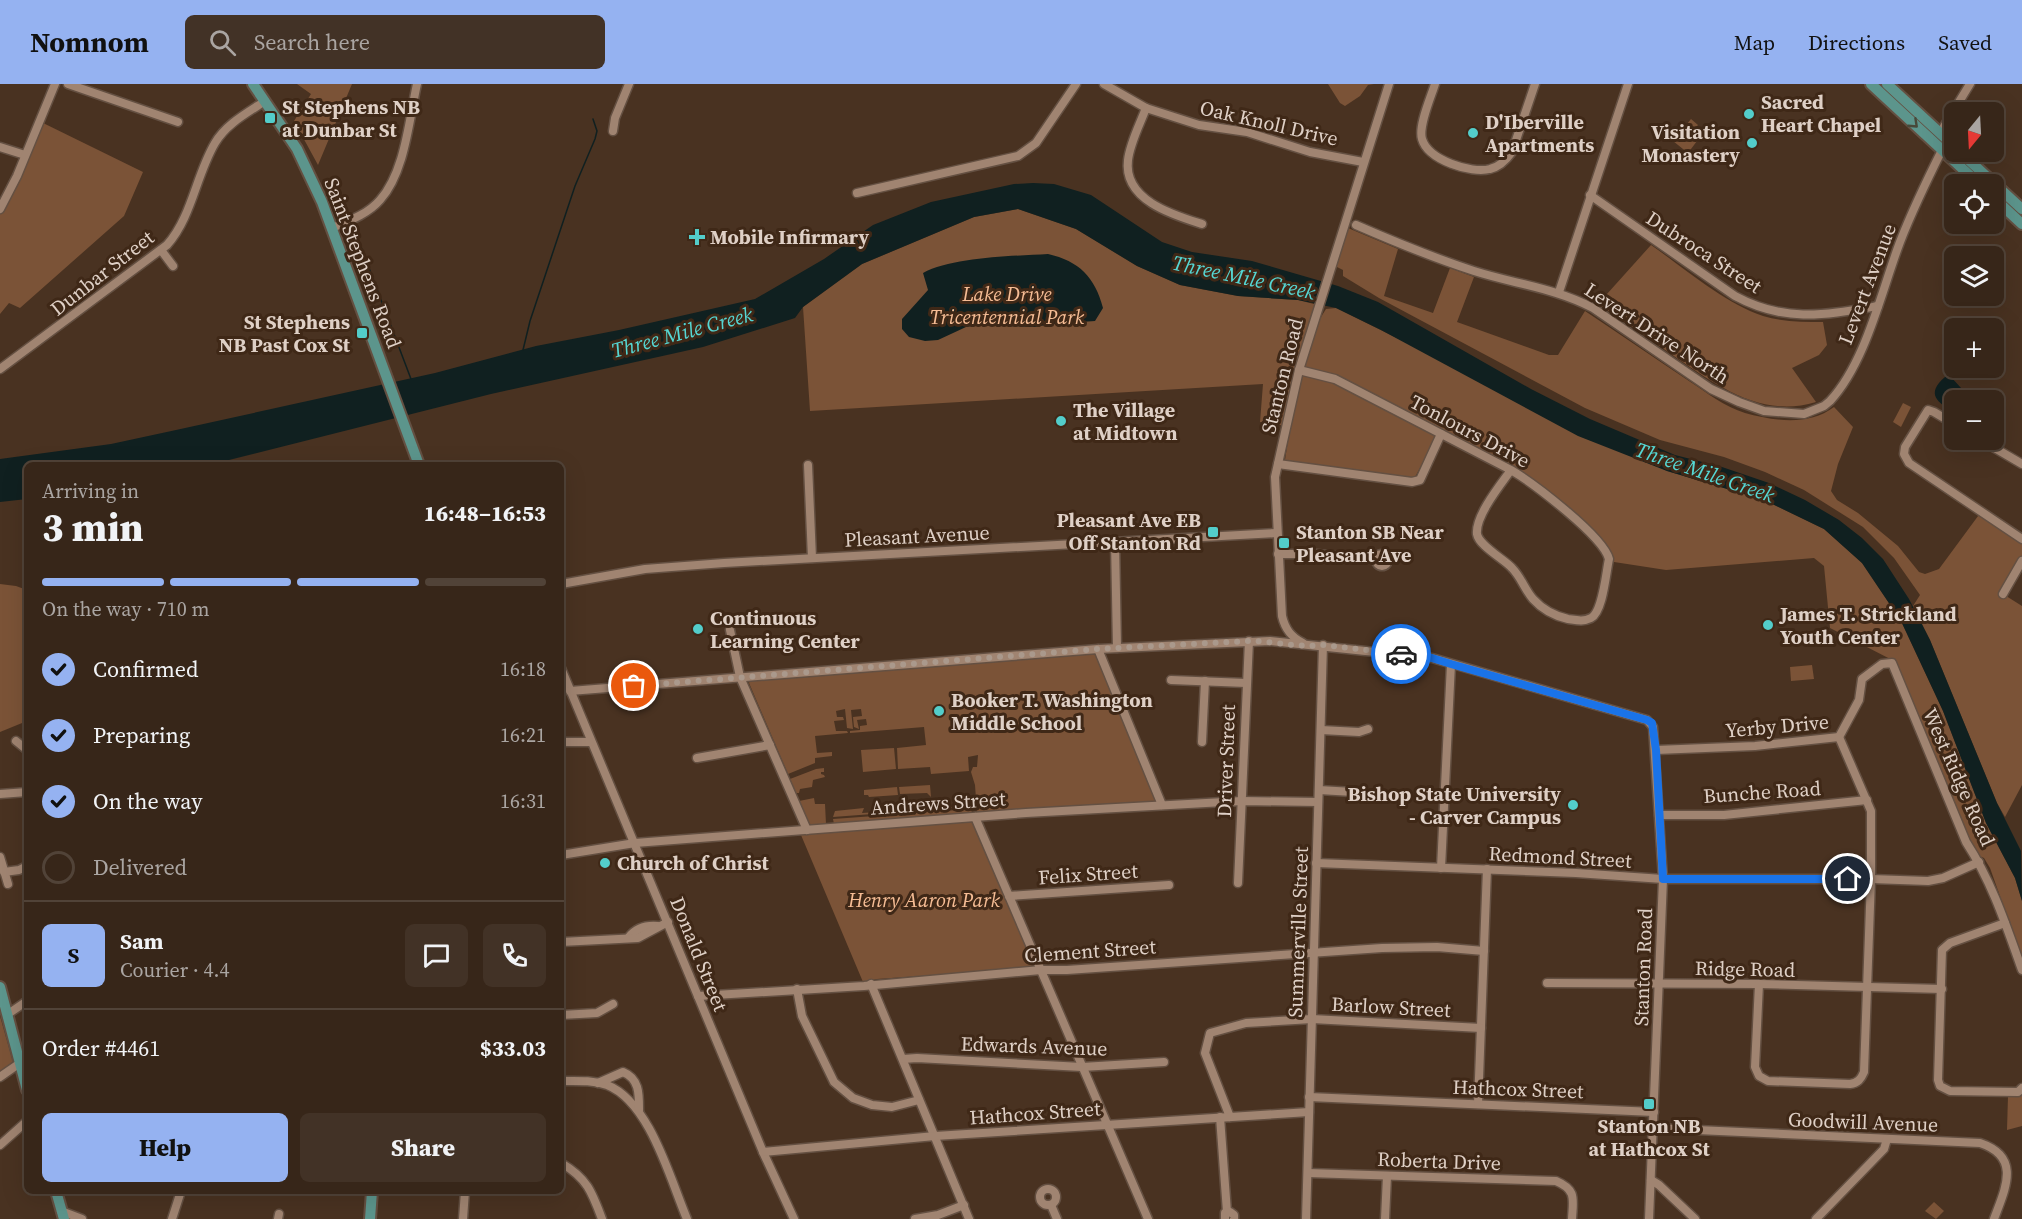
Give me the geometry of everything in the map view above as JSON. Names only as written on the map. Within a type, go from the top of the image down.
[{"type":"main road","name":"Saint Stephens Road","points":[[253,84],[297,149],[322,202],[418,462]]},
{"type":"main road","points":[[1871,84],[1968,174]]},
{"type":"main road","points":[[1887,84],[1944,137]]},
{"type":"main road","points":[[1971,162],[2022,209]]},
{"type":"main road","points":[[2004,207],[2022,224]]},
{"type":"main road","points":[[0,987],[24,1078]]},
{"type":"main road","points":[[57,1194],[63,1215]]},
{"type":"main road","points":[[370,1219],[372,1194]]},
{"type":"street","points":[[0,209],[55,84]]},
{"type":"street","points":[[68,84],[178,122]]},
{"type":"street","points":[[332,228],[356,219],[379,202],[392,184],[399,167],[417,84]]},
{"type":"street","points":[[613,131],[615,118],[629,84]]},
{"type":"street","points":[[857,193],[1018,156],[1036,143],[1076,84]]},
{"type":"street","name":"Oak Knoll Drive","points":[[1104,84],[1146,108],[1199,125],[1247,132],[1310,152],[1363,162]]},
{"type":"street","name":"Stanton Road","points":[[1270,641],[1280,635],[1282,616],[1275,477],[1299,370],[1389,84]]},
{"type":"street","points":[[1435,84],[1421,137],[1426,147],[1433,155],[1447,162],[1479,171],[1494,169],[1512,152],[1534,84]]},
{"type":"street","points":[[1559,292],[1628,84]]},
{"type":"street","points":[[1940,133],[1970,84]]},
{"type":"street","name":"Dunbar Street","points":[[2,365],[160,250],[177,231],[216,141],[233,123],[265,101]]},
{"type":"street","points":[[1146,108],[1128,161],[1130,179],[1136,191],[1157,206],[1202,224]]},
{"type":"street","points":[[0,147],[25,155]]},
{"type":"street","name":"Levert Avenue","points":[[1804,414],[1824,406],[1835,395],[1855,362],[1900,243],[1921,192],[1942,150]]},
{"type":"street","name":"Dubroca Street","points":[[1590,195],[1735,296],[1754,306],[1782,314],[1820,316],[1878,306]]},
{"type":"street","name":"Levert Drive North","points":[[1356,225],[1403,246],[1474,271],[1559,292],[1593,308],[1723,395],[1764,411],[1804,414]]},
{"type":"street","points":[[160,250],[172,266]]},
{"type":"street","name":"Tonlours Drive","points":[[1299,370],[1335,379],[1511,470],[1537,488],[1596,538],[1607,551],[1609,559],[1599,610],[1592,618],[1580,621],[1561,617],[1548,611],[1533,599],[1513,568],[1479,540],[1478,523],[1493,495],[1511,470]]},
{"type":"street","points":[[1944,418],[1928,410],[1905,447],[1904,454],[1909,463],[2022,539]]},
{"type":"street","points":[[1278,464],[1412,482],[1420,480],[1441,434]]},
{"type":"street","points":[[1998,450],[2022,464]]},
{"type":"street","points":[[808,465],[812,558]]},
{"type":"street","name":"Pleasant Avenue","points":[[564,583],[645,569],[1277,533]]},
{"type":"street","points":[[1115,542],[1117,648]]},
{"type":"street","points":[[1278,554],[1317,554],[1375,560]]},
{"type":"street","points":[[2003,594],[2022,561]]},
{"type":"street","points":[[1282,616],[1298,634],[1323,645]]},
{"type":"street","points":[[1282,616],[1291,635],[1309,645]]},
{"type":"street","points":[[730,630],[740,677],[807,830]]},
{"type":"street","points":[[570,691],[1098,649],[1249,641],[1323,645],[1432,658],[1451,664],[1441,868]]},
{"type":"street","name":"Driver Street","points":[[1238,883],[1249,641]]},
{"type":"street","name":"Summerville Street","points":[[1306,1219],[1323,645]]},
{"type":"street","points":[[1098,649],[1162,805]]},
{"type":"street","name":"Yerby Drive","points":[[1656,750],[1755,746],[1839,737],[1859,700],[1862,679],[1882,664],[1892,663]]},
{"type":"street","name":"West Ridge Road","points":[[1892,663],[1966,842],[1994,892],[2022,970]]},
{"type":"street","name":"Stanton Road","points":[[1451,664],[1647,720],[1653,728],[1663,879],[1649,1219]]},
{"type":"street","name":"Donald Street","points":[[564,676],[763,1152],[794,1219]]},
{"type":"street","points":[[1171,680],[1246,683]]},
{"type":"street","points":[[1202,742],[1205,681]]},
{"type":"street","points":[[1320,730],[1359,732],[1368,729]]},
{"type":"street","points":[[1758,984],[1755,1066],[1759,1076],[1768,1081],[1850,1084],[1858,1081],[1864,1072],[1871,879],[1871,811],[1839,737]]},
{"type":"street","points":[[16,741],[24,748]]},
{"type":"street","points":[[564,742],[591,742]]},
{"type":"street","points":[[697,758],[770,746]]},
{"type":"street","points":[[1319,790],[1353,792],[1366,796]]},
{"type":"street","points":[[0,794],[24,792]]},
{"type":"street","name":"Bunche Road","points":[[1659,815],[1724,815],[1867,800]]},
{"type":"street","name":"Andrews Street","points":[[564,855],[635,843],[975,817],[1242,801],[1318,802]]},
{"type":"street","points":[[975,817],[1148,1219]]},
{"type":"street","points":[[0,857],[8,884]]},
{"type":"street","name":"Redmond Street","points":[[1316,862],[1663,879],[1928,881],[1943,878],[1979,862]]},
{"type":"street","points":[[4,872],[24,868]]},
{"type":"street","points":[[1478,1104],[1487,869]]},
{"type":"street","name":"Felix Street","points":[[1009,896],[1169,885]]},
{"type":"street","points":[[564,942],[638,938],[668,922]]},
{"type":"street","points":[[2005,923],[1950,943],[1942,950],[1938,1080],[1940,1086],[1950,1091],[2020,1090]]},
{"type":"street","name":"Clement Street","points":[[698,996],[1041,970],[1382,948],[1437,947],[1484,951]]},
{"type":"street","name":"Ridge Road","points":[[1547,983],[1758,984],[1942,989]]},
{"type":"street","points":[[870,984],[969,1219]]},
{"type":"street","points":[[797,989],[802,1016],[834,1082],[853,1098],[872,1105],[892,1107],[919,1100]]},
{"type":"street","points":[[8,1014],[24,1003]]},
{"type":"street","points":[[564,1015],[597,1013],[613,1004]]},
{"type":"street","name":"Barlow Street","points":[[1230,1117],[1205,1053],[1210,1033],[1246,1023],[1312,1019],[1481,1028]]},
{"type":"street","name":"Edwards Avenue","points":[[903,1059],[1082,1067],[1164,1062]]},
{"type":"street","points":[[0,1077],[20,1063]]},
{"type":"street","points":[[598,1083],[623,1072],[630,1075],[637,1085],[639,1111]]},
{"type":"street","points":[[564,1081],[587,1080],[608,1086],[623,1094],[639,1111],[654,1140],[687,1219]]},
{"type":"street","name":"Hathcox Street","points":[[1310,1097],[1654,1112]]},
{"type":"street","name":"Hathcox Street","points":[[763,1152],[934,1136],[1309,1112]]},
{"type":"street","points":[[1220,1117],[1226,1216],[1233,1213],[1234,1219]]},
{"type":"street","points":[[0,1145],[24,1124]]},
{"type":"street","name":"Goodwill Avenue","points":[[1653,1128],[1980,1143],[1995,1150],[2005,1162],[2008,1176],[1994,1219]]},
{"type":"street","points":[[1816,1219],[1884,1149],[1887,1139]]},
{"type":"street","points":[[564,1165],[575,1171],[590,1187],[602,1219]]},
{"type":"street","name":"Roberta Drive","points":[[1308,1173],[1556,1181],[1568,1186],[1573,1195],[1572,1219]]},
{"type":"street","points":[[1385,1219],[1387,1176]]},
{"type":"street","points":[[1651,1180],[1695,1219]]},
{"type":"street","points":[[172,1219],[180,1194]]},
{"type":"street","points":[[463,1219],[465,1194]]},
{"type":"street","points":[[1051,1204],[1057,1219]]},
{"type":"street","points":[[915,1219],[938,1215],[964,1205]]},
{"type":"street","points":[[63,1215],[82,1219]]},
{"type":"green space","points":[[297,84],[352,84],[318,165],[294,121],[311,94]]},
{"type":"green space","points":[[1328,84],[1374,84],[1368,85],[1360,96],[1345,106],[1340,103]]},
{"type":"green space","points":[[1691,119],[1698,125],[1689,135],[1697,141],[1688,153],[1673,141]]},
{"type":"green space","points":[[39,121],[143,172],[124,216],[20,308],[9,303],[0,314],[0,209]]},
{"type":"green space","name":"Lake Drive Tricentennial Park","points":[[1018,209],[1076,229],[1137,266],[1180,285],[1238,296],[1298,300],[1318,305],[1286,426],[1260,422],[1263,384],[810,411],[803,307],[862,264],[974,217]]},
{"type":"green space","points":[[1348,228],[1398,249],[1384,296],[1433,313],[1450,268],[1474,277],[1457,322],[1549,355],[1558,355],[1585,311],[1723,403],[1745,413],[1779,420],[1791,420],[1814,417],[1834,407],[1853,427],[1838,464],[1831,491],[1837,500],[1858,513],[1898,546],[1919,572],[1925,574],[1939,569],[1981,512],[2022,539],[2022,561],[2003,594],[2022,606],[2022,785],[2005,817],[1997,803],[1930,640],[1913,606],[1920,595],[1894,558],[1863,527],[1804,490],[1765,472],[1724,457],[1660,440],[1585,408],[1379,298],[1343,276],[1343,270],[1335,266]]},
{"type":"green space","points":[[1651,245],[1720,294],[1749,310],[1778,319],[1823,322],[1827,345],[1819,355],[1792,368],[1816,402],[1795,406],[1776,406],[1739,396],[1704,377],[1598,304]]},
{"type":"green space","points":[[1336,308],[1667,471],[1764,500],[1824,529],[1862,563],[1901,621],[1943,711],[1986,823],[2015,878],[2022,901],[2022,958],[1990,868],[1984,858],[1977,855],[1974,849],[1896,662],[1830,628],[1824,566],[1814,558],[1666,570],[1614,562],[1600,538],[1527,477],[1441,430],[1415,477],[1404,478],[1285,460],[1300,381],[1311,341],[1326,309]]},
{"type":"green space","points":[[1903,403],[1911,407],[1901,427],[1893,422]]},
{"type":"green space","points":[[0,584],[24,589],[24,722],[0,732]]},
{"type":"green space","name":"Booker T. Washington Middle School","points":[[1095,654],[1157,800],[1154,802],[977,813],[975,785],[971,772],[973,767],[977,767],[978,755],[968,757],[969,771],[931,774],[930,767],[898,769],[897,748],[926,745],[924,727],[850,733],[850,731],[860,730],[860,726],[867,725],[866,719],[857,720],[859,729],[854,727],[853,717],[862,716],[861,709],[851,710],[853,729],[847,728],[845,709],[836,711],[837,717],[843,717],[844,720],[834,721],[836,731],[847,731],[848,733],[815,736],[817,753],[832,752],[832,756],[815,758],[815,763],[788,774],[749,683],[750,680]]},
{"type":"green space","points":[[1812,665],[1814,679],[1791,681],[1790,667]]},
{"type":"green space","points":[[894,748],[896,769],[863,772],[861,750]]},
{"type":"green space","points":[[824,768],[821,774],[825,777],[813,780],[812,787],[800,789],[799,793],[796,793],[790,779]]},
{"type":"green space","points":[[930,785],[931,797],[927,793],[900,794],[899,787]]},
{"type":"green space","points":[[897,787],[898,795],[869,797],[864,795],[864,790]]},
{"type":"green space","points":[[814,798],[815,804],[825,804],[826,824],[810,825],[799,801]]},
{"type":"green space","points":[[965,806],[833,817],[835,811],[864,808],[862,813]]},
{"type":"green space","points":[[971,809],[972,813],[834,824],[833,819]]},
{"type":"green space","name":"Henry Aaron Park","points":[[973,820],[1037,968],[877,979],[863,982],[801,835]]},
{"type":"green space","points":[[0,1016],[13,1062],[0,1073]]},
{"type":"green space","points":[[2022,1094],[2022,1126],[2007,1130],[2008,1096]]},
{"type":"green space","points":[[1934,1202],[1944,1211],[1936,1219],[1925,1211]]},
{"type":"water","name":"Three Mile Creek","points":[[1014,184],[1054,184],[1091,195],[1162,242],[1192,252],[1252,261],[1338,286],[1378,302],[1531,389],[1590,419],[1675,455],[1722,467],[1769,483],[1839,520],[1883,559],[1909,599],[1930,640],[1997,803],[2021,851],[2022,901],[2015,878],[1986,823],[1943,711],[1901,621],[1862,563],[1824,529],[1764,500],[1667,471],[1578,436],[1336,308],[1298,300],[1238,296],[1180,285],[1137,266],[1076,229],[1018,209],[974,217],[862,264],[803,307],[795,318],[703,347],[491,394],[221,462],[24,462],[24,499],[0,502],[0,459],[111,444],[435,373],[536,346],[755,299],[824,259],[873,225],[931,202]]},
{"type":"water","points":[[1048,254],[1069,261],[1090,279],[1103,308],[1095,321],[1034,327],[978,325],[966,327],[938,340],[925,341],[909,337],[902,329],[902,319],[928,290],[923,273],[966,260]]},
{"type":"water","points":[[1944,378],[1952,378],[1963,390],[1944,390],[1944,406],[1935,393]]},
{"type":"waterway","points":[[523,350],[530,321],[575,186],[595,139],[597,131],[593,119]]},
{"type":"waterway","points":[[356,234],[411,379]]},
{"type":"way so far","points":[[634,686],[1098,649],[1249,641],[1323,645],[1401,654]]},
{"type":"place","name":"Sacred Heart Chapel","points":[[1749,114]]},
{"type":"place","name":"St Stephens NB at Dunbar St","points":[[270,118]]},
{"type":"place","name":"D'Iberville Apartments","points":[[1473,133]]},
{"type":"place","name":"Visitation Monastery","points":[[1752,143]]},
{"type":"place","name":"Mobile Infirmary","points":[[697,237]]},
{"type":"place","name":"St Stephens NB Past Cox St","points":[[362,333]]},
{"type":"place","name":"The Village at Midtown","points":[[1061,421]]},
{"type":"place","name":"Pleasant Ave EB Off Stanton Rd","points":[[1213,532]]},
{"type":"place","name":"Stanton SB Near Pleasant Ave","points":[[1284,543]]},
{"type":"place","name":"James T. Strickland Youth Center","points":[[1768,625]]},
{"type":"place","name":"Continuous Learning Center","points":[[698,629]]},
{"type":"place","name":"Booker T. Washington Middle School","points":[[939,711]]},
{"type":"place","name":"Bishop State University - Carver Campus","points":[[1573,805]]},
{"type":"place","name":"Church of Christ","points":[[605,863]]},
{"type":"place","name":"Stanton NB at Hathcox St","points":[[1649,1104]]},
{"type":"route","points":[[1401,654],[1432,658],[1652,723],[1656,750],[1663,879],[1848,879]]}]
